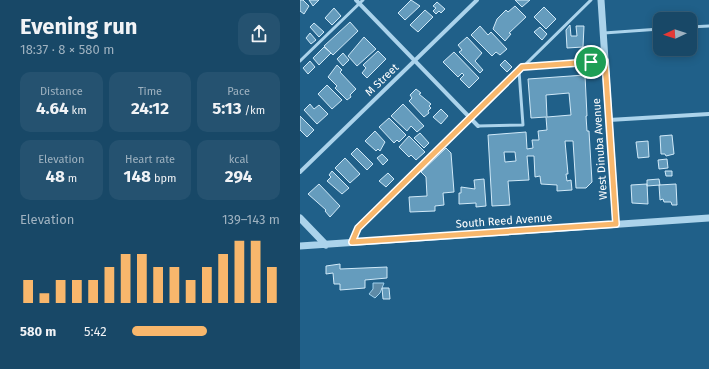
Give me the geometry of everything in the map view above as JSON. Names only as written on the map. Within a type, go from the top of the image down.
[{"type":"street","name":"M Street","points":[[300,172],[478,0]]},
{"type":"street","name":"West Dinuba Avenue","points":[[601,0],[616,224]]},
{"type":"street","points":[[359,1],[478,126]]},
{"type":"street","points":[[609,120],[709,114]]},
{"type":"street","points":[[300,218],[326,244]]},
{"type":"street","name":"South Reed Avenue","points":[[300,246],[709,218]]},
{"type":"lane","points":[[352,242],[358,228],[591,0]]},
{"type":"lane","points":[[300,61],[359,1]]},
{"type":"lane","points":[[697,27],[709,26]]},
{"type":"lane","points":[[604,33],[653,30]]},
{"type":"lane","points":[[522,67],[605,61]]},
{"type":"lane","points":[[478,126],[523,125],[519,71]]},
{"type":"water","points":[[373,283],[384,283],[380,293],[375,298],[369,294],[373,289]]},
{"type":"building","points":[[300,0],[303,0],[309,6],[304,14],[300,11]]},
{"type":"building","points":[[309,0],[319,0],[313,6]]},
{"type":"building","points":[[411,0],[420,6],[405,20],[398,13]]},
{"type":"building","points":[[515,0],[530,0],[522,7]]},
{"type":"building","points":[[437,2],[445,9],[441,13],[439,11],[436,14],[433,11],[436,8],[433,6]]},
{"type":"building","points":[[515,6],[526,17],[509,33],[511,34],[505,41],[493,29],[497,19],[506,10],[508,12]]},
{"type":"building","points":[[544,7],[556,19],[546,29],[534,17]]},
{"type":"building","points":[[334,8],[341,16],[332,25],[325,18]]},
{"type":"building","points":[[425,10],[433,17],[418,32],[410,25]]},
{"type":"building","points":[[350,22],[358,31],[333,55],[324,46]]},
{"type":"building","points":[[314,23],[324,32],[319,37],[310,27]]},
{"type":"building","points":[[570,25],[571,36],[577,36],[576,26],[584,26],[583,47],[567,48],[566,30]]},
{"type":"building","points":[[480,26],[488,35],[491,32],[507,49],[500,55],[496,52],[492,56],[471,35]]},
{"type":"building","points":[[540,27],[547,34],[542,40],[534,32]]},
{"type":"building","points":[[310,33],[316,40],[311,44],[306,38]]},
{"type":"building","points":[[364,37],[376,49],[357,66],[348,56]]},
{"type":"building","points":[[467,37],[482,53],[475,61],[483,70],[480,73],[459,52],[462,50],[458,45]]},
{"type":"building","points":[[324,47],[331,53],[319,65],[313,58]]},
{"type":"building","points":[[378,51],[386,59],[367,78],[362,73],[366,68],[363,65]]},
{"type":"building","points":[[454,52],[479,78],[469,88],[460,79],[464,75],[462,73],[458,77],[443,62]]},
{"type":"building","points":[[343,53],[349,60],[343,66],[337,59]]},
{"type":"building","points":[[505,60],[512,67],[507,72],[500,65]]},
{"type":"building","points":[[310,61],[315,67],[308,74],[303,68]]},
{"type":"building","points":[[337,65],[342,70],[340,72],[356,89],[347,100],[335,88],[337,86],[328,77]]},
{"type":"building","points":[[585,75],[586,116],[587,131],[589,131],[592,182],[586,188],[576,188],[573,141],[565,141],[568,174],[566,174],[567,181],[571,180],[572,190],[557,191],[557,185],[541,184],[540,176],[535,177],[534,156],[527,156],[529,180],[508,181],[510,205],[492,206],[488,135],[526,132],[527,149],[533,148],[532,140],[539,140],[538,131],[547,130],[546,117],[531,118],[528,79]],"holes":[[[569,93],[571,115],[547,117],[546,95]],[[504,152],[515,152],[516,161],[505,162]]]},
{"type":"building","points":[[327,85],[342,100],[332,109],[318,94]]},
{"type":"building","points":[[416,89],[421,93],[419,94],[431,104],[429,106],[431,108],[428,111],[429,113],[424,117],[409,101],[412,98],[410,95]]},
{"type":"building","points":[[310,104],[314,109],[319,105],[328,114],[317,124],[304,110]]},
{"type":"building","points":[[403,104],[424,126],[417,132],[411,126],[407,131],[391,116]]},
{"type":"building","points":[[441,109],[448,116],[441,124],[433,117]]},
{"type":"building","points":[[300,116],[314,130],[307,137],[300,130]]},
{"type":"building","points":[[389,118],[406,135],[399,142],[397,140],[394,143],[379,127]]},
{"type":"building","points":[[375,131],[385,142],[380,151],[378,149],[376,151],[365,141]]},
{"type":"building","points":[[420,133],[429,143],[424,148],[414,138]]},
{"type":"building","points":[[672,135],[674,154],[666,156],[665,154],[661,154],[660,136]]},
{"type":"building","points":[[409,136],[425,152],[416,160],[411,155],[409,157],[399,147]]},
{"type":"building","points":[[648,141],[649,157],[638,158],[636,142]]},
{"type":"building","points":[[357,148],[373,164],[367,170],[351,154]]},
{"type":"building","points":[[446,148],[451,153],[454,192],[443,193],[444,205],[435,206],[435,211],[410,212],[409,197],[427,196],[426,177],[421,172]]},
{"type":"building","points":[[382,154],[388,160],[383,165],[377,158]]},
{"type":"building","points":[[345,158],[360,174],[350,183],[335,168]]},
{"type":"building","points":[[667,159],[668,168],[659,169],[658,160]]},
{"type":"building","points":[[332,171],[349,188],[342,194],[327,181],[331,177],[329,175]]},
{"type":"building","points":[[665,171],[672,171],[672,176],[666,176]]},
{"type":"building","points":[[388,173],[394,179],[386,187],[379,181]]},
{"type":"building","points":[[484,179],[486,206],[476,207],[476,203],[459,204],[459,193],[461,193],[461,187],[475,189],[474,180]]},
{"type":"building","points":[[659,179],[660,185],[647,186],[647,180]]},
{"type":"building","points":[[319,184],[340,206],[330,217],[325,211],[326,210],[308,194]]},
{"type":"building","points":[[647,184],[648,204],[632,203],[631,185]]},
{"type":"building","points":[[676,184],[677,205],[672,205],[671,202],[664,202],[663,199],[660,200],[659,185]]},
{"type":"building","points":[[340,264],[340,269],[387,267],[387,278],[365,280],[365,288],[340,290],[340,284],[334,284],[333,273],[326,274],[326,266]]},
{"type":"building","points":[[382,288],[389,288],[390,299],[383,299]]},
{"type":"route","points":[[605,61],[616,224],[352,242],[358,228],[522,67],[591,62],[605,61]]}]
